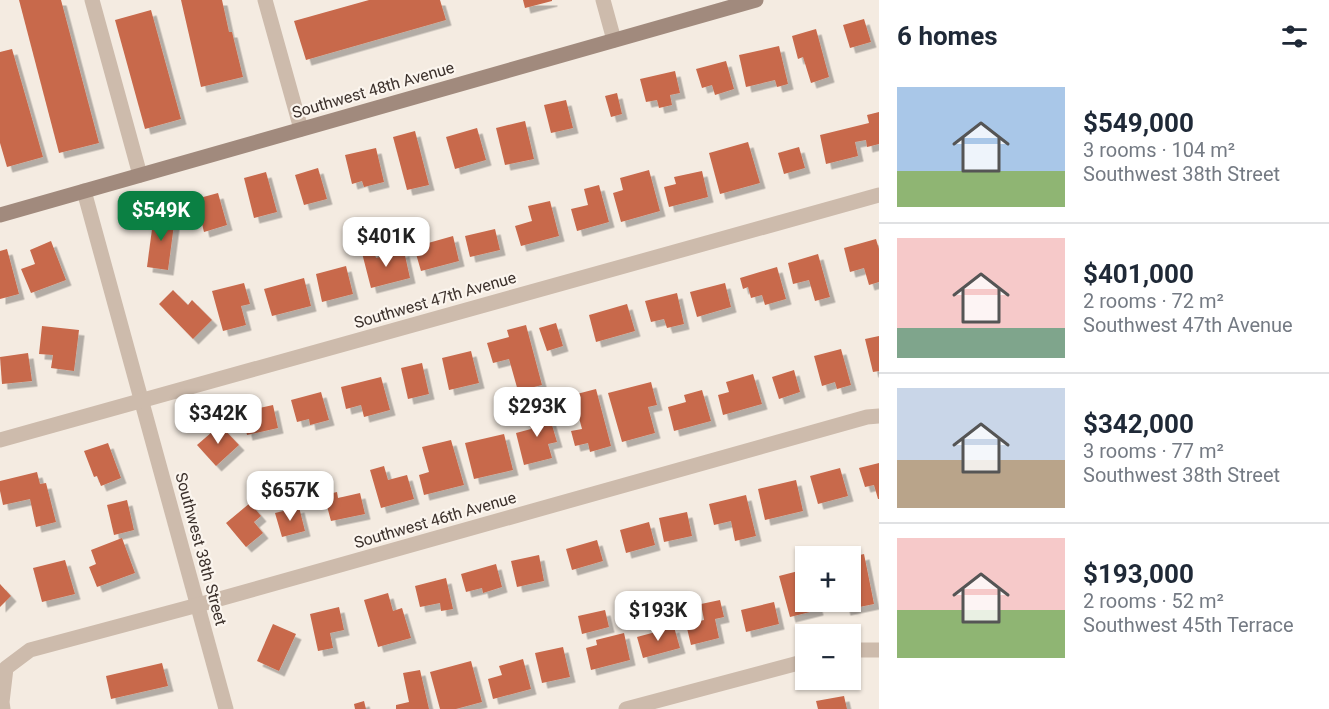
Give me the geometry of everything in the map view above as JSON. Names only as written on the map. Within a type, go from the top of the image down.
[{"type":"street","points":[[92,0],[140,175]]},
{"type":"street","points":[[265,0],[300,129]]},
{"type":"street","points":[[603,0],[614,40]]},
{"type":"street","name":"Southwest 48th Avenue","points":[[1,212],[140,175],[756,0]]},
{"type":"street","name":"Southwest 38th Street","points":[[84,190],[226,709]]},
{"type":"street","name":"Southwest 47th Avenue","points":[[0,440],[879,195]]},
{"type":"street","name":"Southwest 46th Avenue","points":[[3,709],[6,668],[30,650],[867,417],[879,416]]},
{"type":"street","points":[[861,650],[879,650]]},
{"type":"street","points":[[626,709],[795,664]]},
{"type":"building","points":[[19,0],[61,0],[99,143],[59,153]]},
{"type":"building","points":[[181,0],[222,0],[243,77],[201,87]]},
{"type":"building","points":[[369,0],[440,0],[446,20],[306,60],[294,21]]},
{"type":"building","points":[[523,0],[552,0],[552,1],[525,8]]},
{"type":"building","points":[[151,10],[181,119],[145,129],[115,20]]},
{"type":"building","points":[[864,19],[871,42],[850,48],[843,25]]},
{"type":"building","points":[[816,29],[829,77],[811,83],[803,57],[798,59],[792,36]]},
{"type":"building","points":[[779,46],[788,84],[777,87],[775,80],[746,87],[739,55]]},
{"type":"building","points":[[12,49],[43,157],[7,167],[0,143],[0,52]]},
{"type":"building","points":[[726,61],[734,89],[715,95],[712,85],[702,88],[696,69]]},
{"type":"building","points":[[675,71],[680,93],[670,95],[672,105],[659,108],[657,100],[646,102],[640,79]]},
{"type":"building","points":[[617,93],[622,114],[611,117],[605,96]]},
{"type":"building","points":[[566,100],[573,128],[551,133],[544,105]]},
{"type":"building","points":[[879,112],[879,144],[867,147],[866,140],[855,142],[858,156],[826,164],[820,135],[869,123],[867,115]]},
{"type":"building","points":[[525,121],[534,159],[505,165],[496,128]]},
{"type":"building","points":[[477,128],[486,160],[455,169],[446,137]]},
{"type":"building","points":[[415,131],[429,185],[407,190],[393,137]]},
{"type":"building","points":[[748,142],[760,183],[720,194],[709,153]]},
{"type":"building","points":[[799,147],[805,168],[784,174],[778,153]]},
{"type":"building","points":[[376,148],[384,182],[364,187],[362,181],[352,184],[345,155]]},
{"type":"building","points":[[318,168],[327,199],[304,205],[295,175]]},
{"type":"building","points":[[649,170],[660,211],[621,222],[613,193],[623,190],[620,178]]},
{"type":"building","points":[[702,171],[708,197],[669,207],[664,187],[676,184],[674,177]]},
{"type":"building","points":[[266,172],[277,212],[254,218],[244,178]]},
{"type":"building","points":[[599,185],[609,222],[577,231],[571,209],[588,205],[584,189]]},
{"type":"building","points":[[218,193],[227,225],[204,232],[196,199]]},
{"type":"building","points":[[550,201],[559,236],[521,246],[515,226],[532,221],[528,206]]},
{"type":"building","points":[[154,214],[175,217],[168,270],[147,267]]},
{"type":"building","points":[[495,229],[500,250],[470,257],[465,236]]},
{"type":"building","points":[[453,236],[459,261],[421,271],[414,247]]},
{"type":"building","points":[[876,239],[879,249],[879,282],[869,285],[864,268],[850,272],[844,248]]},
{"type":"building","points":[[51,241],[66,280],[31,293],[21,269],[35,264],[30,250]]},
{"type":"building","points":[[7,249],[19,294],[0,299],[0,251]]},
{"type":"building","points":[[374,250],[376,258],[404,251],[410,278],[371,288],[362,253]]},
{"type":"building","points":[[818,254],[830,297],[815,301],[809,280],[793,284],[788,263]]},
{"type":"building","points":[[346,266],[353,294],[322,302],[316,274]]},
{"type":"building","points":[[777,267],[786,299],[765,305],[762,295],[751,298],[748,287],[743,289],[740,278]]},
{"type":"building","points":[[304,278],[311,306],[272,316],[264,289]]},
{"type":"building","points":[[244,283],[250,304],[241,306],[246,325],[223,331],[212,291]]},
{"type":"building","points":[[725,283],[731,307],[697,317],[690,292]]},
{"type":"building","points":[[173,290],[188,305],[192,300],[212,320],[193,339],[159,304]]},
{"type":"building","points":[[677,293],[684,324],[667,328],[664,319],[651,322],[645,301]]},
{"type":"building","points":[[627,304],[635,331],[596,342],[589,315]]},
{"type":"building","points":[[556,323],[563,346],[547,351],[539,328]]},
{"type":"building","points":[[526,325],[542,385],[518,391],[509,359],[493,363],[487,343],[509,337],[507,330]]},
{"type":"building","points":[[42,326],[79,330],[74,371],[51,368],[53,355],[39,354]]},
{"type":"building","points":[[879,336],[879,371],[873,372],[865,339]]},
{"type":"building","points":[[841,349],[851,385],[837,389],[835,382],[822,386],[814,356]]},
{"type":"building","points":[[471,351],[479,383],[449,390],[442,358]]},
{"type":"building","points":[[28,353],[32,381],[2,384],[0,357]]},
{"type":"building","points":[[422,363],[429,394],[408,399],[401,368]]},
{"type":"building","points":[[794,370],[800,392],[779,399],[772,377]]},
{"type":"building","points":[[753,374],[762,404],[723,415],[718,395],[729,392],[726,382]]},
{"type":"building","points":[[381,377],[390,410],[364,417],[361,405],[346,409],[341,387]]},
{"type":"building","points":[[651,382],[657,405],[648,407],[655,433],[622,442],[608,393]]},
{"type":"building","points":[[596,389],[611,446],[590,452],[588,443],[575,446],[571,431],[582,429],[573,395]]},
{"type":"building","points":[[702,390],[711,421],[674,431],[668,407],[686,402],[684,395]]},
{"type":"building","points":[[321,392],[329,420],[310,425],[309,419],[297,422],[291,400]]},
{"type":"building","points":[[273,405],[278,428],[247,435],[242,412]]},
{"type":"building","points":[[547,408],[557,442],[548,444],[552,458],[524,465],[516,433],[531,429],[526,413]]},
{"type":"building","points":[[220,425],[239,445],[216,466],[197,445]]},
{"type":"building","points":[[504,434],[513,470],[474,479],[465,443]]},
{"type":"building","points":[[451,440],[464,485],[424,495],[419,475],[429,472],[422,447]]},
{"type":"building","points":[[108,443],[121,478],[101,486],[97,476],[94,477],[84,451]]},
{"type":"building","points":[[879,463],[878,499],[874,485],[865,487],[859,468]]},
{"type":"building","points":[[384,466],[388,480],[407,475],[414,499],[381,508],[370,470]]},
{"type":"building","points":[[840,468],[848,496],[818,504],[810,476]]},
{"type":"building","points":[[37,472],[40,484],[46,483],[56,522],[36,527],[30,499],[3,505],[0,481]]},
{"type":"building","points":[[796,480],[803,511],[765,520],[758,489]]},
{"type":"building","points":[[337,492],[338,498],[360,493],[365,514],[331,521],[324,495]]},
{"type":"building","points":[[746,495],[756,536],[735,541],[731,521],[714,525],[709,504]]},
{"type":"building","points":[[127,500],[134,530],[114,535],[107,505]]},
{"type":"building","points":[[250,503],[261,516],[254,522],[263,533],[246,547],[226,523]]},
{"type":"building","points":[[299,507],[305,531],[282,537],[275,513]]},
{"type":"building","points":[[687,512],[692,536],[664,542],[659,518]]},
{"type":"building","points":[[649,522],[655,545],[626,553],[620,530]]},
{"type":"building","points":[[122,538],[135,573],[97,587],[89,567],[96,564],[91,550]]},
{"type":"building","points":[[597,540],[603,561],[572,570],[566,549]]},
{"type":"building","points":[[864,554],[874,604],[861,607],[861,555]]},
{"type":"building","points":[[539,555],[544,581],[517,587],[511,561]]},
{"type":"building","points":[[65,560],[75,594],[42,602],[33,568]]},
{"type":"building","points":[[496,564],[502,587],[483,593],[482,588],[466,592],[461,574]]},
{"type":"building","points":[[795,572],[795,612],[810,612],[790,617],[779,576]]},
{"type":"building","points":[[446,578],[453,609],[441,611],[440,603],[420,607],[415,586]]},
{"type":"building","points":[[0,584],[11,596],[0,607]]},
{"type":"building","points":[[388,593],[393,611],[402,608],[411,638],[378,647],[364,600]]},
{"type":"building","points":[[720,600],[724,617],[715,619],[719,638],[691,645],[686,624],[704,620],[701,604]]},
{"type":"building","points":[[774,602],[779,624],[746,632],[741,610]]},
{"type":"building","points":[[339,607],[344,630],[330,633],[333,648],[318,651],[310,614]]},
{"type":"building","points":[[605,610],[609,627],[582,634],[578,616]]},
{"type":"building","points":[[273,624],[296,634],[279,671],[257,661]]},
{"type":"building","points":[[674,627],[680,648],[643,658],[637,637]]},
{"type":"building","points":[[624,633],[630,660],[591,670],[586,648],[597,645],[596,640]]},
{"type":"building","points":[[563,647],[570,677],[542,683],[535,653]]},
{"type":"building","points":[[523,659],[531,689],[493,699],[488,679],[502,675],[499,666]]},
{"type":"building","points":[[471,661],[482,702],[456,709],[440,709],[430,672]]},
{"type":"building","points":[[162,663],[168,686],[111,699],[106,676]]},
{"type":"building","points":[[420,670],[429,709],[396,709],[396,705],[409,702],[403,673]]},
{"type":"building","points":[[844,696],[847,709],[818,709],[816,701]]},
{"type":"building","points":[[364,701],[366,709],[355,709],[354,704]]}]
